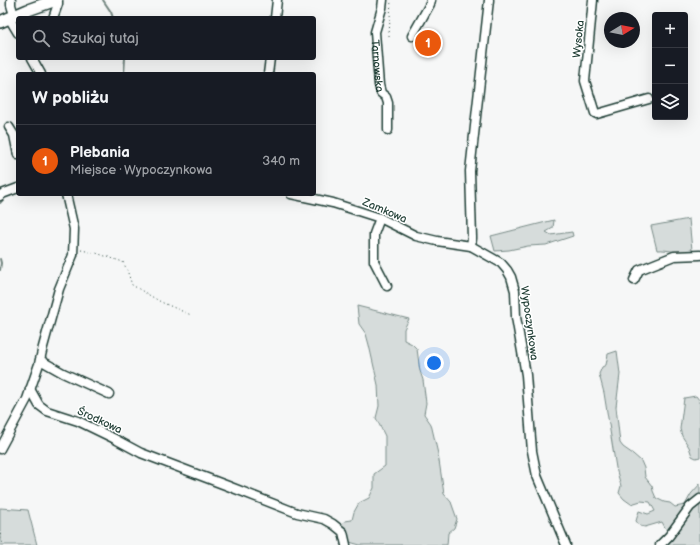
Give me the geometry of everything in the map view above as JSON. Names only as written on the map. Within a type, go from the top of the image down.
[{"type":"main road","points":[[8,19],[33,7],[57,0]]},
{"type":"street","points":[[11,0],[8,19],[16,29]]},
{"type":"street","points":[[54,16],[58,4],[57,0]]},
{"type":"street","points":[[275,16],[277,0]]},
{"type":"street","name":"Tarnowska","points":[[383,0],[375,32],[379,85],[381,93],[386,97],[388,103],[388,130]]},
{"type":"street","points":[[412,36],[431,0]]},
{"type":"street","points":[[471,246],[470,171],[489,0]]},
{"type":"street","name":"Wysoka","points":[[593,0],[585,81],[595,113],[597,114],[649,99]]},
{"type":"street","points":[[33,60],[39,72]]},
{"type":"street","points":[[268,72],[270,60]]},
{"type":"street","points":[[9,127],[14,135],[16,145]]},
{"type":"street","points":[[0,196],[16,189]]},
{"type":"street","points":[[0,449],[26,400],[40,360],[59,289],[73,255],[74,229],[66,196]]},
{"type":"street","name":"Zamkowa","points":[[302,196],[333,202],[380,218],[416,236],[471,246]]},
{"type":"street","points":[[380,218],[374,234],[374,262],[387,286]]},
{"type":"street","name":"Wypoczynkowa","points":[[471,246],[501,263],[512,277],[515,291],[516,317],[526,376],[532,451],[537,476],[566,545]]},
{"type":"street","points":[[634,280],[639,270],[674,256],[700,255]]},
{"type":"street","points":[[40,360],[63,373],[109,394]]},
{"type":"street","name":"Środkowa","points":[[30,389],[39,405],[47,411],[78,421],[141,453],[297,513],[324,519],[333,524],[342,532],[346,545]]},
{"type":"street","points":[[660,545],[669,536],[690,507],[700,499]]},
{"type":"path","points":[[389,36],[391,0]]},
{"type":"path","points":[[73,248],[123,262],[132,285],[161,302],[191,315]]},
{"type":"path","points":[[0,534],[3,545]]},
{"type":"shaded area","points":[[689,219],[692,250],[679,252],[657,250],[651,226]]},
{"type":"shaded area","points":[[554,220],[553,228],[546,232],[551,235],[572,232],[573,236],[546,245],[495,251],[491,236]]},
{"type":"shaded area","points":[[357,306],[409,319],[404,329],[404,340],[412,344],[417,349],[426,403],[424,414],[431,424],[438,454],[444,494],[451,502],[457,519],[454,528],[448,533],[447,545],[360,545],[346,541],[346,545],[340,545],[343,534],[338,527],[345,521],[352,520],[359,503],[369,498],[374,488],[374,474],[385,466],[385,436],[376,418],[379,406],[378,385],[366,334],[359,324]]},
{"type":"shaded area","points":[[617,351],[620,374],[616,407],[620,443],[641,461],[644,468],[645,477],[652,486],[656,498],[670,503],[675,507],[685,505],[691,494],[700,484],[700,545],[661,545],[668,533],[662,522],[645,527],[640,526],[636,521],[639,511],[648,514],[655,511],[650,502],[641,501],[631,504],[619,493],[621,486],[616,468],[604,393],[599,374],[602,367],[606,365],[608,354]]},
{"type":"shaded area","points":[[696,396],[700,401],[700,457],[696,458],[692,456],[680,429],[684,398]]},
{"type":"shaded area","points":[[0,508],[28,510],[37,545],[0,545]]},
{"type":"waterway","points":[[103,0],[112,16]]},
{"type":"waterway","points":[[124,72],[125,60]]},
{"type":"waterway","points":[[0,203],[6,196]]},
{"type":"waterway","points":[[0,259],[0,270]]},
{"type":"place","name":"Plebania","points":[[428,43]]}]
